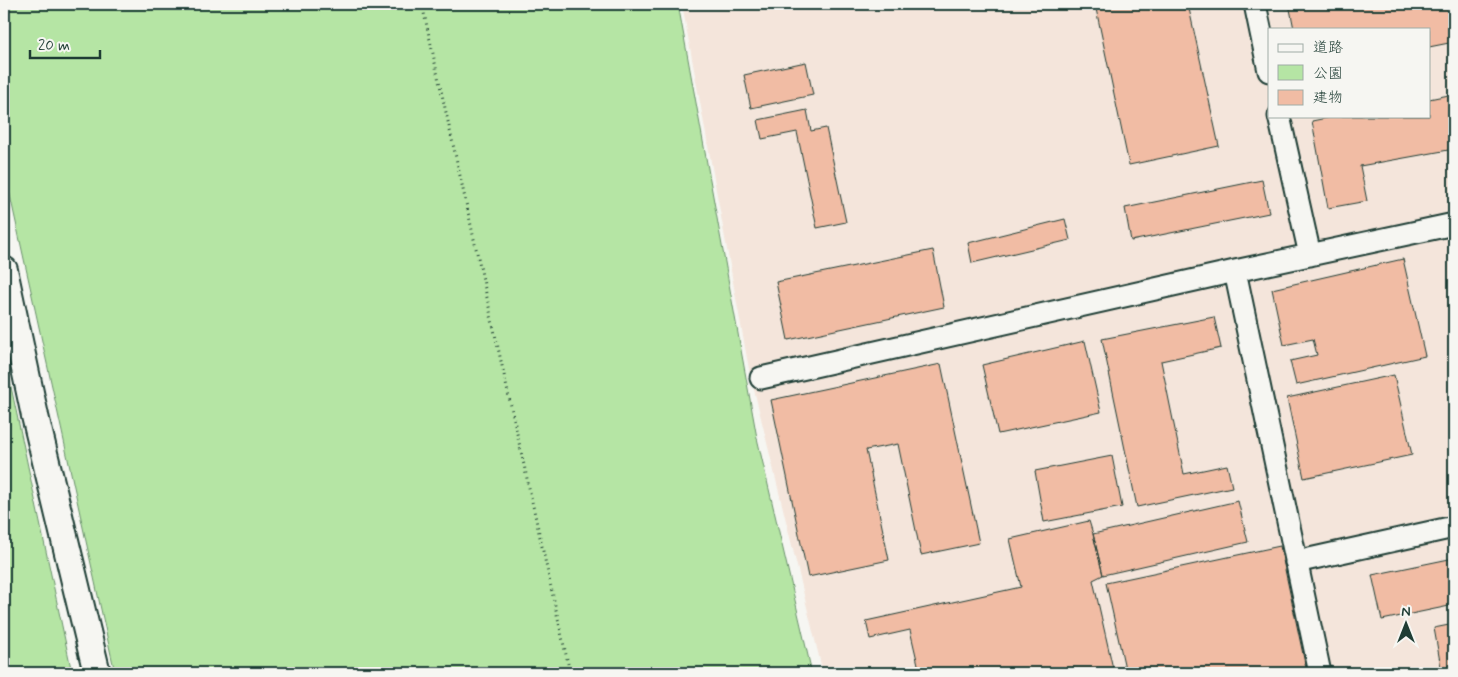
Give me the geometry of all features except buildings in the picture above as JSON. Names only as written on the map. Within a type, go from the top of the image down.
[{"type":"street","points":[[1255,4],[1268,66]]},
{"type":"street","points":[[1279,118],[1310,255]]},
{"type":"street","points":[[761,378],[1235,271],[1454,224]]},
{"type":"street","points":[[4,270],[35,416],[97,673]]},
{"type":"street","points":[[1235,271],[1320,673]]},
{"type":"street","points":[[1296,562],[1454,527]]},
{"type":"path","points":[[422,4],[570,673]]},
{"type":"shaded area","points":[[682,4],[1454,4],[1454,673],[823,673],[749,369]]},
{"type":"green space","points":[[4,4],[678,4],[757,438],[812,673],[115,673],[4,168]]},
{"type":"green space","points":[[4,354],[72,673],[4,673]]}]
